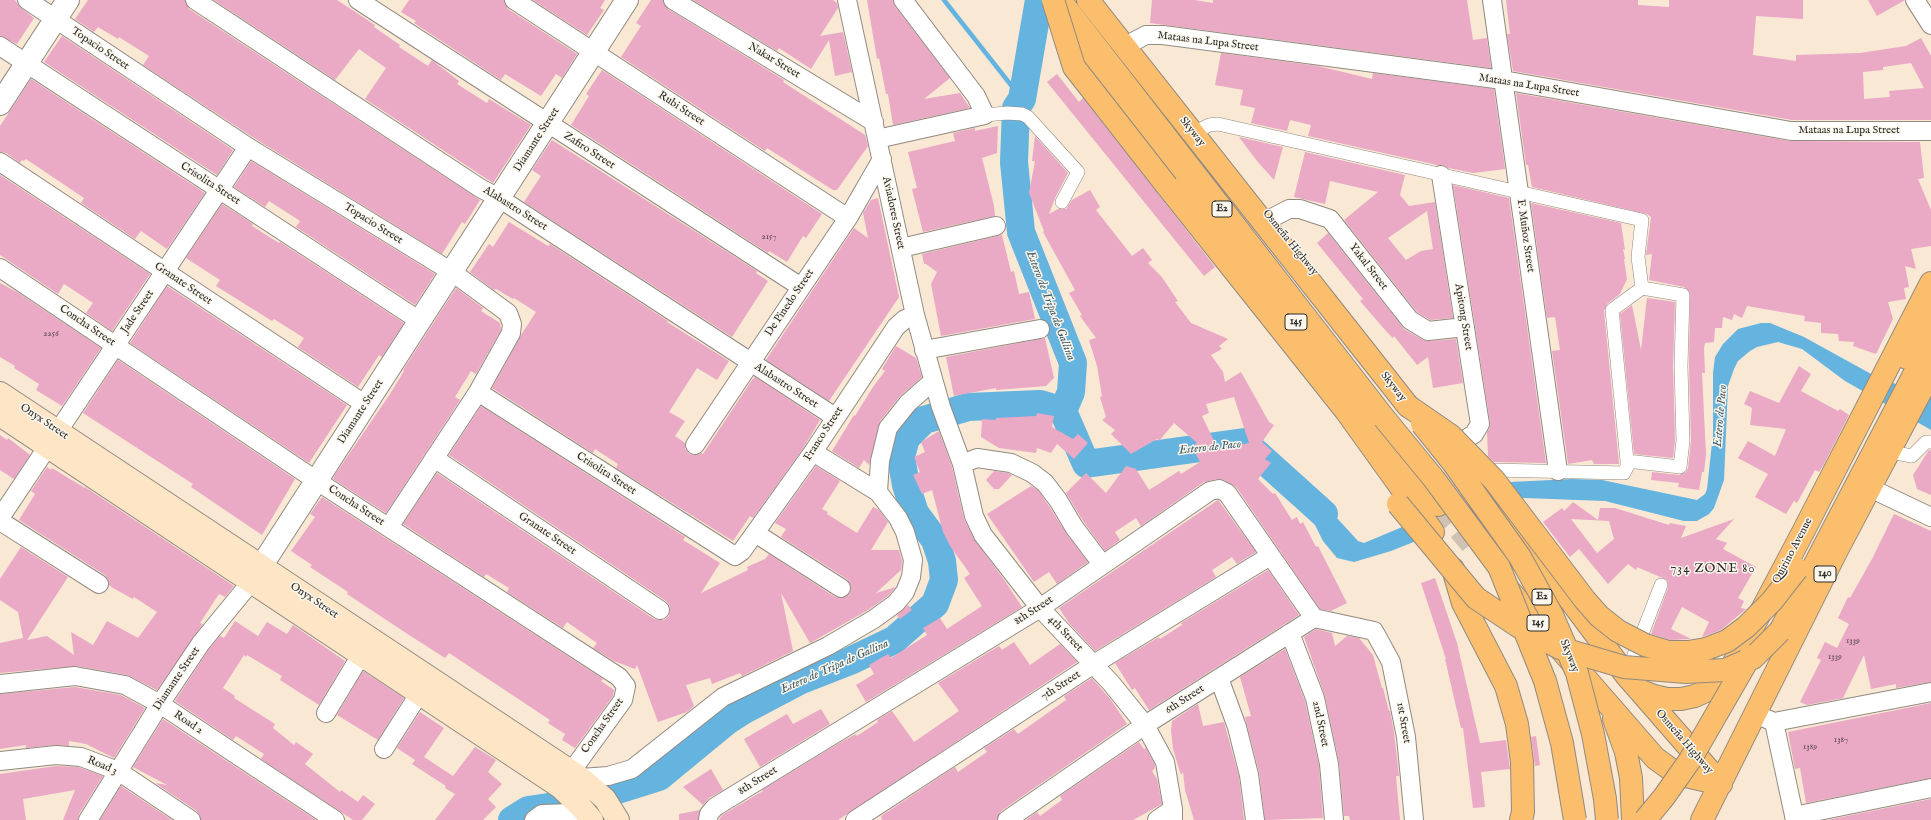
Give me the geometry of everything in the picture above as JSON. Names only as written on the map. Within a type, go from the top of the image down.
[{"type":"main road","name":"Skyway","points":[[1088,0],[1454,464],[1520,558],[1552,615],[1577,673],[1593,734],[1605,799],[1607,820]]},
{"type":"main road","name":"Osmeña Highway","points":[[1094,0],[1453,447],[1489,479]]},
{"type":"main road","name":"Skyway","points":[[1055,5],[1434,479],[1498,567],[1545,681],[1562,742],[1575,820]]},
{"type":"main road","points":[[1055,5],[1074,67],[1346,411],[1436,536],[1454,571],[1463,603],[1506,686],[1517,724],[1522,762],[1524,812],[1521,820]]},
{"type":"main road","name":"145","points":[[1055,5],[1154,140],[1438,505]]},
{"type":"main road","points":[[1227,262],[1271,339],[1433,548],[1476,598],[1518,626],[1560,648],[1624,667],[1686,672],[1725,670],[1754,658],[1780,631],[1931,342]]},
{"type":"main road","name":"Quirino Avenue","points":[[1654,820],[1689,748],[1931,283]]},
{"type":"main road","points":[[1645,820],[1664,797],[1690,760],[1772,619],[1931,311]]},
{"type":"main road","name":"140","points":[[1702,820],[1721,784],[1764,718],[1870,488],[1928,378]]},
{"type":"main road","name":"Onyx Street","points":[[0,393],[53,439],[256,574],[605,799],[618,820]]},
{"type":"main road","points":[[1408,406],[1450,435],[1494,480],[1585,600],[1599,616],[1618,631],[1645,645],[1668,652],[1688,652],[1706,649],[1727,640],[1746,627],[1772,601],[1797,569]]},
{"type":"main road","name":"Onyx Street","points":[[0,415],[53,439]]},
{"type":"main road","name":"Osmeña Highway","points":[[1506,514],[1633,683],[1721,784]]},
{"type":"main road","name":"Osmeña Highway","points":[[1471,544],[1605,702],[1655,758],[1677,774],[1721,784]]},
{"type":"main road","name":"Onyx Street","points":[[256,574],[361,655],[419,694],[575,780],[585,812]]},
{"type":"main road","points":[[1578,670],[1605,647]]},
{"type":"main road","points":[[1633,683],[1654,696],[1667,699],[1688,697],[1714,687],[1729,672]]},
{"type":"main road","points":[[1605,702],[1617,726],[1626,752],[1631,778],[1633,820]]},
{"type":"street","name":"Topacio Street","points":[[27,0],[248,147],[452,272],[508,313],[512,324],[511,333],[478,392],[389,527]]},
{"type":"street","points":[[0,104],[68,0]]},
{"type":"street","name":"Alabastro Street","points":[[195,0],[473,183],[499,198],[835,417]]},
{"type":"street","name":"Zafiro Street","points":[[358,0],[801,287]]},
{"type":"street","name":"Rubi Street","points":[[514,0],[848,218]]},
{"type":"street","name":"Diamante Street","points":[[88,820],[160,704],[201,643],[256,574],[627,0]]},
{"type":"street","name":"Nakar Street","points":[[673,0],[875,130]]},
{"type":"street","points":[[903,0],[976,96],[985,115]]},
{"type":"street","name":"F. Muñoz Street","points":[[1492,0],[1558,472]]},
{"type":"street","points":[[1915,0],[1931,25]]},
{"type":"street","name":"Aviadores Street","points":[[846,1],[882,159],[915,315],[933,381],[947,424]]},
{"type":"street","name":"Mataas na Lupa Street","points":[[1129,44],[1146,35],[1163,35],[1503,80],[1791,131],[1931,131]]},
{"type":"street","name":"Crisolita Street","points":[[0,46],[420,321]]},
{"type":"street","points":[[875,130],[985,115],[1006,113],[1022,114],[1028,117],[1078,172],[1062,202]]},
{"type":"street","points":[[1198,131],[1209,125],[1218,124],[1642,220],[1638,257],[1642,288]]},
{"type":"street","name":"Jade Street","points":[[0,518],[248,147]]},
{"type":"street","name":"De Pinedo Street","points":[[695,445],[848,218],[882,159]]},
{"type":"street","name":"Granate Street","points":[[0,162],[366,405]]},
{"type":"street","name":"Apitong Street","points":[[1441,175],[1480,424],[1474,434],[1453,447]]},
{"type":"street","name":"Yakal Street","points":[[1270,219],[1289,210],[1300,209],[1330,219],[1410,320],[1428,331],[1465,326]]},
{"type":"street","points":[[901,248],[996,226]]},
{"type":"street","name":"Concha Street","points":[[0,268],[317,481],[619,676],[626,686],[623,700],[575,780]]},
{"type":"street","points":[[1489,479],[1558,472],[1624,473],[1627,470],[1627,461],[1612,310],[1642,288],[1683,295],[1681,366],[1683,440],[1680,467],[1627,461]]},
{"type":"street","name":"Franco Street","points":[[735,556],[742,551],[756,533],[813,452],[896,326],[904,319],[915,315]]},
{"type":"street","points":[[924,350],[1040,329]]},
{"type":"street","points":[[878,492],[880,461],[888,428],[908,403],[933,381]]},
{"type":"street","name":"Crisolita Street","points":[[478,392],[735,556]]},
{"type":"street","name":"4th Street","points":[[947,424],[962,464],[974,516],[983,535],[1040,608],[1094,664],[1145,725],[1165,762],[1174,814]]},
{"type":"street","points":[[1894,443],[1912,456],[1926,442],[1931,442]]},
{"type":"street","points":[[575,780],[608,776],[632,769],[723,697],[828,646],[874,619],[896,602],[904,592],[911,578],[913,560],[905,532],[898,518],[878,492],[813,452]]},
{"type":"street","name":"Granate Street","points":[[434,458],[660,610]]},
{"type":"street","points":[[962,464],[977,458],[1011,463],[1032,473],[1045,483],[1058,500],[1074,527],[1102,564]]},
{"type":"street","points":[[1870,488],[1930,521]]},
{"type":"street","name":"8th Street","points":[[709,817],[721,803],[1040,608],[1210,491],[1219,490],[1227,493],[1314,618]]},
{"type":"street","points":[[0,521],[99,584]]},
{"type":"street","points":[[756,533],[841,588]]},
{"type":"street","name":"7th Street","points":[[855,820],[876,814],[1094,664],[1270,556]]},
{"type":"street","points":[[1633,683],[1661,585]]},
{"type":"street","name":"1st Street","points":[[1314,618],[1374,631],[1392,662],[1406,737],[1414,820]]},
{"type":"street","name":"6th Street","points":[[1007,820],[1145,725],[1314,618]]},
{"type":"street","name":"2nd Street","points":[[1290,633],[1315,698],[1329,764],[1334,820]]},
{"type":"street","points":[[326,713],[361,655]]},
{"type":"street","name":"Road 2","points":[[0,684],[75,676],[125,685],[160,704],[335,820]]},
{"type":"street","points":[[1220,678],[1237,727],[1249,775],[1255,820]]},
{"type":"street","points":[[1931,692],[1764,718],[1794,818],[1931,788]]},
{"type":"street","points":[[384,749],[419,694]]},
{"type":"street","name":"Road 3","points":[[0,761],[56,755],[81,757],[118,771],[191,820]]},
{"type":"street","points":[[534,820],[542,814],[585,812]]},
{"type":"street","points":[[1157,820],[1174,814]]},
{"type":"water","points":[[1761,323],[1770,323],[1804,337],[1873,375],[1931,398],[1931,430],[1845,381],[1802,349],[1778,342],[1757,347],[1750,351],[1738,361],[1734,369],[1728,386],[1724,480],[1714,508],[1709,514],[1697,521],[1684,521],[1605,501],[1524,498],[1391,551],[1354,562],[1337,558],[1323,541],[1297,489],[1325,505],[1358,541],[1364,543],[1510,482],[1572,479],[1602,480],[1697,500],[1705,494],[1707,489],[1713,434],[1713,373],[1715,357],[1723,344],[1738,329]]},
{"type":"pier","points":[[1491,488],[1505,508],[1444,532],[1432,513]]},
{"type":"building","points":[[0,0],[15,0],[21,8],[34,18],[17,44],[0,36]]},
{"type":"building","points":[[88,0],[185,0],[189,9],[480,200],[465,224],[462,222],[442,254],[254,138],[143,65],[149,56],[119,37],[118,39],[98,27],[94,32],[75,19]]},
{"type":"building","points":[[214,0],[337,0],[375,25],[374,27],[400,45],[399,47],[428,66],[432,60],[459,81],[457,84],[487,103],[489,99],[531,125],[493,183],[365,99],[386,68],[359,49],[335,80]]},
{"type":"building","points":[[409,0],[504,0],[508,9],[577,54],[562,78],[556,74],[541,96],[505,74],[501,80],[414,23],[416,21],[401,12]]},
{"type":"building","points":[[533,0],[605,0],[600,8],[604,10],[587,35]]},
{"type":"building","points":[[651,0],[663,0],[668,9],[784,80],[783,82],[865,135],[868,146],[837,190],[833,190],[767,148],[765,151],[621,57],[641,26],[636,23]]},
{"type":"building","points":[[693,0],[833,0],[837,3],[838,8],[820,36],[843,32],[852,72],[835,76],[829,40],[811,69],[779,48],[777,51]]},
{"type":"building","points":[[867,0],[893,0],[895,6],[950,78],[924,99],[960,93],[970,108],[893,125],[888,94],[886,94],[879,58],[877,59]]},
{"type":"building","points":[[1152,0],[1194,0],[1213,3],[1213,0],[1467,0],[1473,40],[1487,38],[1491,68],[1150,23]]},
{"type":"building","points":[[1506,0],[1638,0],[1638,5],[1669,7],[1669,0],[1803,0],[1803,19],[1756,16],[1753,55],[1796,61],[1796,55],[1860,53],[1906,46],[1921,38],[1931,56],[1931,120],[1792,120],[1513,71],[1507,34],[1510,34]],"holes":[[[1911,63],[1924,88],[1889,91],[1890,97],[1864,99],[1863,72],[1883,70],[1883,67]]]},
{"type":"building","points":[[1868,0],[1905,0],[1877,16]]},
{"type":"building","points":[[62,36],[233,150],[217,175],[44,62]]},
{"type":"building","points":[[1221,53],[1318,66],[1372,79],[1373,73],[1494,89],[1505,169],[1473,173],[1449,168],[1444,165],[1437,165],[1308,136],[1311,125],[1290,120],[1287,131],[1251,123],[1255,108],[1240,105],[1243,90],[1215,85]]},
{"type":"building","points":[[602,70],[822,214],[806,238],[803,236],[787,262],[769,251],[768,253],[571,125],[589,96],[586,94]]},
{"type":"building","points":[[1057,74],[1079,102],[1083,98],[1215,267],[1204,276],[1047,82]]},
{"type":"building","points":[[31,79],[205,193],[167,249],[141,231],[135,239],[81,203],[84,198],[26,159],[24,161],[22,160],[20,163],[6,153],[0,152],[0,126]]},
{"type":"building","points":[[1516,93],[1789,141],[1920,142],[1924,178],[1918,179],[1931,210],[1931,246],[1911,249],[1916,269],[1905,266],[1909,287],[1904,288],[1906,299],[1888,302],[1893,319],[1876,354],[1853,346],[1854,342],[1839,341],[1838,334],[1821,333],[1821,323],[1804,321],[1805,316],[1747,306],[1742,318],[1734,314],[1732,320],[1723,317],[1722,328],[1715,328],[1714,342],[1705,343],[1704,349],[1705,373],[1702,373],[1706,455],[1704,472],[1702,472],[1699,490],[1678,487],[1679,483],[1651,480],[1652,472],[1679,475],[1686,472],[1688,468],[1691,441],[1689,366],[1690,292],[1684,287],[1649,280],[1652,254],[1646,255],[1651,217],[1647,214],[1532,187],[1528,165],[1526,165]]},
{"type":"building","points":[[998,126],[997,153],[982,158],[994,206],[995,216],[923,232],[912,189],[917,188],[908,152],[955,141],[953,133],[975,128],[975,131]]},
{"type":"building","points":[[1035,136],[1068,173],[1055,198],[1049,214],[1058,209],[1066,209],[1072,200],[1090,190],[1100,207],[1096,210],[1132,256],[1143,248],[1152,260],[1148,263],[1161,276],[1178,301],[1175,302],[1191,323],[1228,339],[1219,346],[1222,349],[1211,355],[1223,372],[1225,382],[1241,372],[1269,422],[1274,425],[1262,442],[1272,451],[1265,459],[1271,463],[1258,479],[1273,494],[1275,493],[1292,520],[1297,517],[1300,524],[1303,522],[1316,547],[1318,546],[1347,603],[1331,611],[1320,609],[1236,487],[1224,480],[1217,479],[1204,482],[1141,526],[1136,518],[1115,532],[1120,540],[1105,551],[1083,521],[1066,493],[1086,473],[1106,493],[1126,466],[1136,469],[1149,490],[1179,471],[1181,474],[1200,462],[1192,447],[1197,443],[1174,423],[1159,441],[1157,439],[1131,454],[1111,434],[1115,430],[1102,420],[1106,417],[1100,397],[1102,396],[1097,366],[1089,340],[1096,338],[1080,316],[1082,315],[1069,293],[1075,290],[1043,232],[1044,231],[1029,193],[1035,161],[1032,161]],"holes":[[[1234,397],[1249,443],[1218,449],[1202,416],[1209,413],[1206,404]]]},
{"type":"building","points":[[1239,137],[1283,147],[1274,180],[1257,161]]},
{"type":"building","points":[[552,140],[757,271],[756,273],[768,281],[732,337],[524,202],[541,176],[532,170]]},
{"type":"building","points":[[1305,152],[1405,175],[1400,195],[1409,206],[1435,202],[1453,318],[1430,320],[1417,312],[1344,220],[1378,192],[1330,181],[1325,204],[1294,197]],"holes":[[[1427,211],[1433,249],[1421,251],[1406,260],[1388,238]]]},
{"type":"building","points":[[251,161],[435,274],[415,305],[296,227],[300,221],[269,201],[265,207],[234,187]]},
{"type":"building","points":[[0,175],[150,274],[112,331],[86,313],[93,303],[64,284],[58,294],[0,255]]},
{"type":"building","points":[[1453,185],[1509,198],[1546,463],[1494,462],[1488,456],[1487,432],[1490,428],[1490,422]]},
{"type":"building","points":[[878,198],[899,297],[829,401],[766,360],[854,228],[868,238],[863,213],[871,200]]},
{"type":"building","points":[[1531,203],[1621,223],[1627,279],[1620,294],[1607,304],[1604,311],[1619,464],[1594,464],[1592,460],[1568,464],[1552,351],[1560,350],[1555,317],[1547,318]]},
{"type":"building","points":[[222,204],[253,224],[252,226],[279,243],[280,242],[404,323],[382,357],[379,355],[358,387],[298,347],[304,338],[274,319],[272,321],[216,286],[220,280],[186,258]]},
{"type":"building","points":[[509,222],[548,246],[550,244],[668,321],[667,322],[729,361],[717,380],[697,368],[669,412],[685,421],[675,436],[685,443],[685,449],[689,454],[703,454],[755,377],[820,420],[802,450],[753,518],[750,516],[733,541],[616,468],[618,464],[595,449],[593,453],[492,388],[521,335],[536,312],[514,298],[513,299],[496,289],[494,290],[470,272],[489,244],[493,247]]},
{"type":"building","points":[[1328,233],[1404,329],[1423,340],[1456,339],[1463,383],[1433,388],[1428,357],[1417,365],[1394,336],[1393,338],[1386,331],[1360,301],[1363,299],[1317,243]]},
{"type":"building","points":[[1002,235],[1011,272],[1014,271],[1019,294],[1029,292],[1035,319],[941,336],[931,284],[937,272],[924,264],[922,254]]},
{"type":"building","points":[[0,283],[17,292],[101,348],[62,406],[36,390],[39,384],[0,357]]},
{"type":"building","points":[[167,286],[347,405],[309,463],[130,343]]},
{"type":"building","points":[[456,288],[483,308],[481,311],[500,323],[501,330],[476,374],[471,371],[455,397],[460,400],[386,513],[333,479],[390,394],[404,371],[403,370]]},
{"type":"building","points":[[1647,298],[1675,302],[1673,366],[1675,441],[1673,458],[1634,454],[1620,314],[1632,305],[1641,350]]},
{"type":"building","points":[[1045,338],[1054,378],[1046,386],[996,390],[996,388],[954,396],[946,357]]},
{"type":"building","points":[[896,346],[916,358],[922,377],[900,396],[880,421],[869,465],[864,460],[859,468],[832,451],[854,415],[855,416],[885,371],[882,369]]},
{"type":"building","points":[[118,360],[295,479],[262,535],[191,487],[193,484],[83,413]]},
{"type":"building","points":[[1799,366],[1811,374],[1801,391],[1838,411],[1840,409],[1849,415],[1819,472],[1815,470],[1797,503],[1794,501],[1786,514],[1755,497],[1768,474],[1738,458],[1748,441],[1775,456],[1786,429],[1750,425],[1752,408],[1744,404],[1750,391],[1779,403]]},
{"type":"building","points":[[481,406],[685,537],[683,540],[720,563],[701,593],[748,570],[747,567],[765,559],[769,554],[835,597],[841,598],[850,594],[851,588],[847,579],[781,537],[786,529],[775,523],[816,466],[840,481],[822,509],[828,512],[827,514],[857,533],[873,507],[879,510],[888,522],[871,550],[899,550],[902,561],[901,570],[876,593],[896,587],[889,595],[868,610],[810,643],[781,593],[793,651],[742,676],[740,673],[712,684],[710,678],[686,685],[694,706],[687,712],[658,722],[637,665],[635,669],[614,661],[593,648],[597,643],[567,622],[563,628],[507,592],[509,588],[486,574],[484,577],[403,524],[437,473],[654,619],[664,620],[669,616],[670,606],[666,601],[449,455]]},
{"type":"building","points":[[1037,413],[1054,416],[1052,427],[1073,439],[1078,434],[1088,443],[1074,459],[1057,444],[1051,453],[1037,448],[1036,453],[999,448],[981,437],[982,419],[996,420],[996,418],[1036,416]]},
{"type":"building","points":[[939,431],[952,467],[964,519],[974,539],[1022,607],[866,702],[856,685],[874,674],[869,665],[888,654],[891,658],[927,635],[923,628],[940,618],[947,629],[982,606],[964,578],[970,574],[950,546],[943,532],[932,490],[922,494],[913,475],[920,472],[914,457],[925,452],[921,442]]},
{"type":"building","points":[[0,435],[7,440],[8,438],[30,455],[14,479],[0,470]]},
{"type":"building","points":[[1929,450],[1931,450],[1931,495],[1917,489],[1913,475]]},
{"type":"building","points":[[47,467],[51,470],[52,468],[85,487],[234,586],[225,597],[219,594],[200,623],[203,624],[157,690],[127,675],[77,666],[0,673],[0,643],[23,638],[18,612],[0,600],[0,579],[21,547],[68,577],[27,640],[47,636],[74,655],[71,632],[93,645],[107,621],[138,638],[157,612],[134,597],[133,599],[113,588],[109,585],[105,575],[19,520],[35,494],[31,491]]},
{"type":"building","points":[[994,471],[1012,475],[999,489],[994,489],[986,480]]},
{"type":"building","points":[[1031,486],[1038,490],[1066,533],[1088,562],[1057,584],[1049,572],[1034,582],[987,514]]},
{"type":"building","points":[[322,497],[603,679],[601,681],[614,690],[613,696],[575,748],[562,740],[565,734],[548,723],[550,720],[449,653],[445,658],[406,633],[347,594],[348,592],[310,567],[312,565],[291,551],[315,517],[310,514]]},
{"type":"building","points":[[1218,500],[1256,552],[1237,564],[1232,557],[1212,570],[1216,577],[1095,651],[1069,623],[1059,608]]},
{"type":"building","points":[[1573,502],[1598,520],[1600,508],[1615,508],[1669,525],[1670,523],[1686,526],[1681,538],[1734,519],[1716,539],[1727,543],[1723,549],[1756,567],[1738,598],[1744,601],[1741,608],[1746,609],[1721,630],[1702,637],[1709,622],[1682,607],[1671,629],[1691,639],[1670,640],[1651,634],[1668,588],[1667,580],[1637,567],[1636,570],[1628,564],[1608,584],[1579,549],[1570,557],[1543,522],[1562,508],[1564,511]],"holes":[[[1571,519],[1609,521],[1614,539],[1597,553]]]},
{"type":"building","points":[[1894,514],[1931,531],[1931,682],[1896,688],[1896,684],[1871,689],[1864,655],[1843,698],[1807,705],[1800,702],[1821,660],[1817,658],[1825,642],[1837,648],[1849,624],[1838,618],[1848,597],[1850,598],[1872,559]]},
{"type":"building","points":[[1268,570],[1299,615],[1149,710],[1135,688],[1132,690],[1115,663],[1159,637],[1160,639],[1182,625],[1181,623]]},
{"type":"building","points":[[1435,578],[1457,643],[1480,743],[1506,740],[1510,769],[1481,772],[1485,807],[1473,808],[1463,728],[1461,728],[1446,659],[1421,583]]},
{"type":"building","points":[[908,605],[912,610],[900,619],[897,615]]},
{"type":"building","points":[[235,621],[258,636],[267,622],[287,634],[293,625],[345,661],[319,705],[280,680],[282,676],[247,655],[246,657],[244,655],[223,688],[235,696],[234,698],[275,724],[273,728],[294,745],[296,742],[313,754],[305,764],[340,792],[341,790],[358,802],[363,795],[375,804],[362,820],[353,820],[261,759],[264,754],[236,736],[233,740],[175,701],[209,649],[220,636],[224,638]]},
{"type":"building","points":[[1316,629],[1332,633],[1335,646],[1347,636],[1359,638],[1373,655],[1390,711],[1394,732],[1399,776],[1396,776],[1400,820],[1350,820],[1349,816],[1344,816],[1339,762],[1325,696],[1304,637]]},
{"type":"building","points":[[1014,642],[1030,665],[1060,644],[1077,662],[838,820],[719,820],[722,815],[841,742],[856,734],[857,736],[878,722],[877,720],[892,711],[914,742],[959,711],[938,683],[999,646],[1002,650]]},
{"type":"building","points":[[1285,649],[1305,701],[1319,766],[1323,818],[1265,820],[1259,772],[1245,717],[1251,716],[1240,677]]},
{"type":"building","points":[[363,671],[404,698],[378,740],[337,715]]},
{"type":"building","points":[[1092,678],[1111,700],[1127,724],[1001,811],[997,820],[882,820],[881,816],[955,767],[958,772],[987,752],[984,748],[1014,729],[1018,734],[1066,700],[1064,696]]},
{"type":"building","points":[[75,687],[121,695],[145,708],[114,758],[86,744],[69,741],[69,746],[55,745],[26,748],[26,745],[0,749],[0,694]]},
{"type":"building","points":[[1931,703],[1931,778],[1806,803],[1800,768],[1795,769],[1788,732]]},
{"type":"building","points":[[1198,704],[1203,726],[1224,722],[1239,777],[1244,820],[1194,820],[1185,790],[1183,772],[1181,775],[1173,749],[1171,730],[1172,721]]},
{"type":"building","points":[[821,709],[830,724],[760,767],[744,739],[787,714],[793,724]]},
{"type":"building","points":[[420,712],[444,728],[424,757],[453,776],[475,747],[496,760],[488,772],[502,784],[488,799],[496,807],[483,820],[435,820],[455,794],[445,788],[446,786],[412,764],[415,760],[397,748]]},
{"type":"building","points":[[163,719],[316,820],[201,820],[197,811],[155,783],[167,785],[133,767]]},
{"type":"building","points":[[1536,736],[1540,765],[1535,766],[1531,737]]},
{"type":"building","points":[[1139,742],[1144,749],[1146,748],[1155,765],[1155,768],[1152,771],[1157,779],[1162,804],[1133,820],[1026,820],[1037,812],[1040,816],[1062,800],[1060,796]]},
{"type":"building","points":[[56,766],[78,767],[103,776],[79,814],[78,820],[63,820],[75,790],[23,799],[26,820],[0,820],[0,774]]},
{"type":"building","points":[[711,769],[723,790],[709,798],[703,805],[683,787]]},
{"type":"building","points":[[121,786],[172,820],[100,820]]},
{"type":"building","points":[[1931,799],[1931,820],[1827,820]]},
{"type":"building","points":[[700,810],[698,820],[679,820],[679,814]]},
{"type":"waterway","points":[[944,0],[1022,99]]},
{"type":"waterway","name":"Estero de Tripa de Gallina","points":[[1039,0],[1022,99],[1016,108],[1014,162],[1021,232],[1073,363],[1071,392],[1063,411]]},
{"type":"waterway","name":"Estero de Tripa de Gallina","points":[[512,820],[528,810],[555,806],[621,789],[659,777],[727,721],[744,710],[799,681],[850,661],[894,640],[935,604],[944,580],[942,561],[935,540],[915,513],[906,485],[901,457],[906,438],[924,420],[968,407],[1040,404],[1063,411]]},
{"type":"waterway","name":"Estero de Paco","points":[[1063,411],[1086,464],[1244,442],[1324,514]]},
{"type":"tunnel","points":[[1485,487],[1506,514]]},
{"type":"tunnel","points":[[1438,505],[1471,544]]},
{"type":"district","name":"734 ZONE 80","points":[[1713,569]]}]
